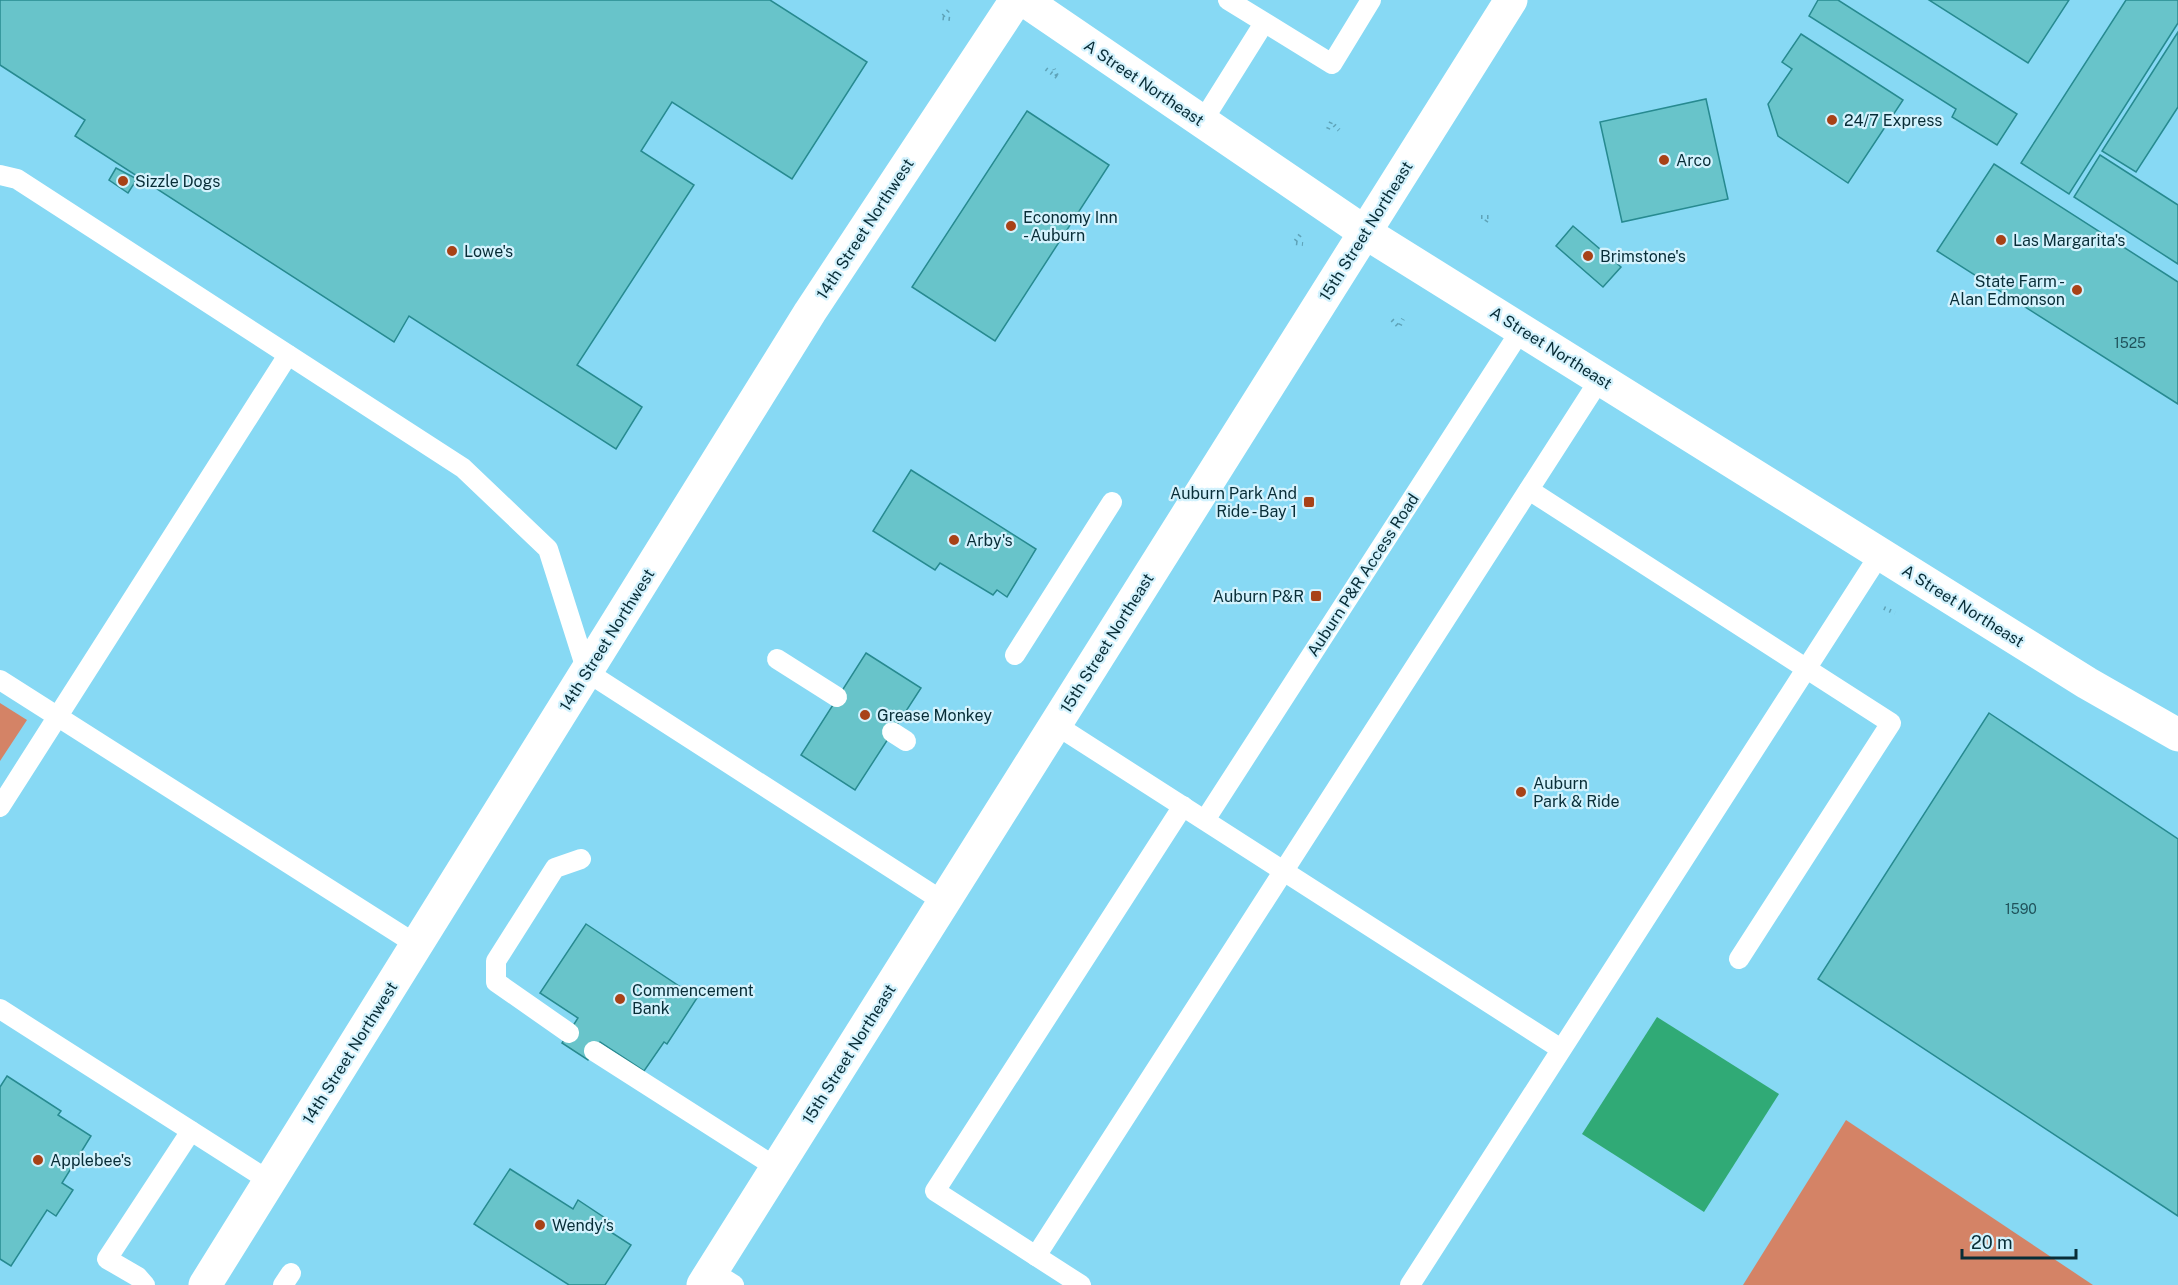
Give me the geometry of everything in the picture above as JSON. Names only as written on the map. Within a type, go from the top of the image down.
[{"type":"street","name":"14th Street Northwest","points":[[205,1285],[810,312],[1016,0]]},
{"type":"street","name":"A Street Northeast","points":[[1024,0],[1366,233],[2087,683],[2178,735]]},
{"type":"street","name":"15th Street Northeast","points":[[716,1280],[777,1168],[1511,0]]},
{"type":"lane","points":[[1228,0],[1332,64],[1371,0]]},
{"type":"lane","points":[[1202,122],[1264,23]]},
{"type":"lane","points":[[0,175],[17,179],[463,468],[548,549],[587,672],[944,902]]},
{"type":"lane","name":"Auburn P&R Access Road","points":[[1205,820],[1521,330]]},
{"type":"lane","points":[[0,807],[288,355]]},
{"type":"lane","points":[[1036,1256],[1600,379]]},
{"type":"lane","points":[[1529,490],[1891,723],[1739,959]]},
{"type":"lane","points":[[1015,655],[1112,502]]},
{"type":"lane","points":[[1410,1285],[1880,554]]},
{"type":"lane","points":[[777,659],[837,698]]},
{"type":"lane","points":[[0,680],[417,945]]},
{"type":"lane","points":[[1056,725],[1561,1049]]},
{"type":"lane","points":[[1081,1285],[935,1191],[1183,806]]},
{"type":"lane","points":[[569,1033],[496,982],[496,961],[555,868],[581,859]]},
{"type":"lane","points":[[0,1010],[271,1182]]},
{"type":"lane","points":[[594,1051],[777,1168]]},
{"type":"lane","points":[[141,1281],[107,1259],[191,1131]]},
{"type":"path","points":[[950,9],[941,18],[950,19]]},
{"type":"path","points":[[1046,69],[1058,78],[1054,69]]},
{"type":"path","points":[[1328,129],[1331,122],[1339,130]]},
{"type":"path","points":[[1481,218],[1489,217],[1485,223]]},
{"type":"path","points":[[1300,235],[1294,243],[1303,244]]},
{"type":"path","points":[[1392,320],[1399,327],[1403,319]]},
{"type":"path","points":[[1884,608],[1894,613]]},
{"type":"shaded area","points":[[0,703],[27,720],[0,761]]},
{"type":"shaded area","points":[[1657,1017],[1779,1094],[1704,1212],[1582,1134]]},
{"type":"shaded area","points":[[1846,1120],[2093,1285],[1743,1285]]},
{"type":"building","name":"Lowe's","points":[[0,0],[770,0],[867,62],[792,179],[672,102],[641,151],[694,185],[577,365],[642,407],[616,449],[409,316],[394,342],[75,136],[85,120],[0,65]]},
{"type":"building","points":[[1818,0],[1838,0],[2017,114],[1997,145],[1952,117],[1956,109],[1809,16]]},
{"type":"building","points":[[1929,0],[2069,0],[2028,63]]},
{"type":"building","points":[[2126,0],[2178,0],[2178,23],[2069,194],[2021,163]]},
{"type":"building","points":[[2178,32],[2178,107],[2136,172],[2102,151]]},
{"type":"building","name":"24/7 Express","points":[[1801,34],[1903,100],[1848,183],[1778,136],[1768,104],[1792,69],[1782,62]]},
{"type":"building","name":"Arco","points":[[1706,99],[1728,199],[1622,222],[1600,122]]},
{"type":"building","name":"Economy Inn - Auburn","points":[[1027,111],[1109,165],[995,341],[912,287]]},
{"type":"building","points":[[2100,155],[2178,205],[2178,264],[2074,197]]},
{"type":"building","points":[[1994,164],[2178,282],[2178,404],[1937,251]]},
{"type":"building","name":"Sizzle Dogs","points":[[116,168],[137,179],[128,193],[109,180]]},
{"type":"building","name":"Brimstone's","points":[[1573,226],[1621,267],[1603,287],[1556,246]]},
{"type":"building","name":"Arby's","points":[[911,470],[1036,549],[1007,597],[997,590],[993,595],[940,563],[935,570],[873,531]]},
{"type":"building","name":"Grease Monkey","points":[[866,653],[921,688],[855,790],[801,755]]},
{"type":"building","points":[[1989,713],[2178,839],[2178,1216],[1818,979]]},
{"type":"building","points":[[586,924],[697,998],[667,1044],[664,1042],[644,1071],[600,1042],[588,1060],[562,1043],[578,1018],[540,993]]},
{"type":"building","name":"Applebee's","points":[[7,1076],[61,1111],[58,1115],[91,1136],[62,1183],[73,1190],[56,1216],[47,1210],[11,1266],[0,1259],[0,1087]]},
{"type":"building","name":"Wendy's","points":[[510,1169],[573,1209],[578,1200],[608,1220],[603,1227],[631,1245],[605,1285],[569,1285],[474,1224]]},
{"type":"place","name":"24/7 Express","points":[[1832,120]]},
{"type":"place","name":"Arco","points":[[1664,160]]},
{"type":"place","name":"Sizzle Dogs","points":[[123,181]]},
{"type":"place","name":"Economy Inn - Auburn","points":[[1011,226]]},
{"type":"place","name":"Las Margarita's","points":[[2001,240]]},
{"type":"place","name":"Lowe's","points":[[452,251]]},
{"type":"place","name":"Brimstone's","points":[[1588,256]]},
{"type":"place","name":"State Farm - Alan Edmonson","points":[[2077,290]]},
{"type":"place","name":"Auburn Park And Ride - Bay 1","points":[[1309,502]]},
{"type":"place","name":"Arby's","points":[[954,540]]},
{"type":"place","name":"Auburn P&R","points":[[1316,596]]},
{"type":"place","name":"Grease Monkey","points":[[865,715]]},
{"type":"place","name":"Auburn Park & Ride","points":[[1521,792]]},
{"type":"place","name":"Commencement Bank","points":[[620,999]]},
{"type":"place","name":"Applebee's","points":[[38,1160]]},
{"type":"place","name":"Wendy's","points":[[540,1225]]}]
